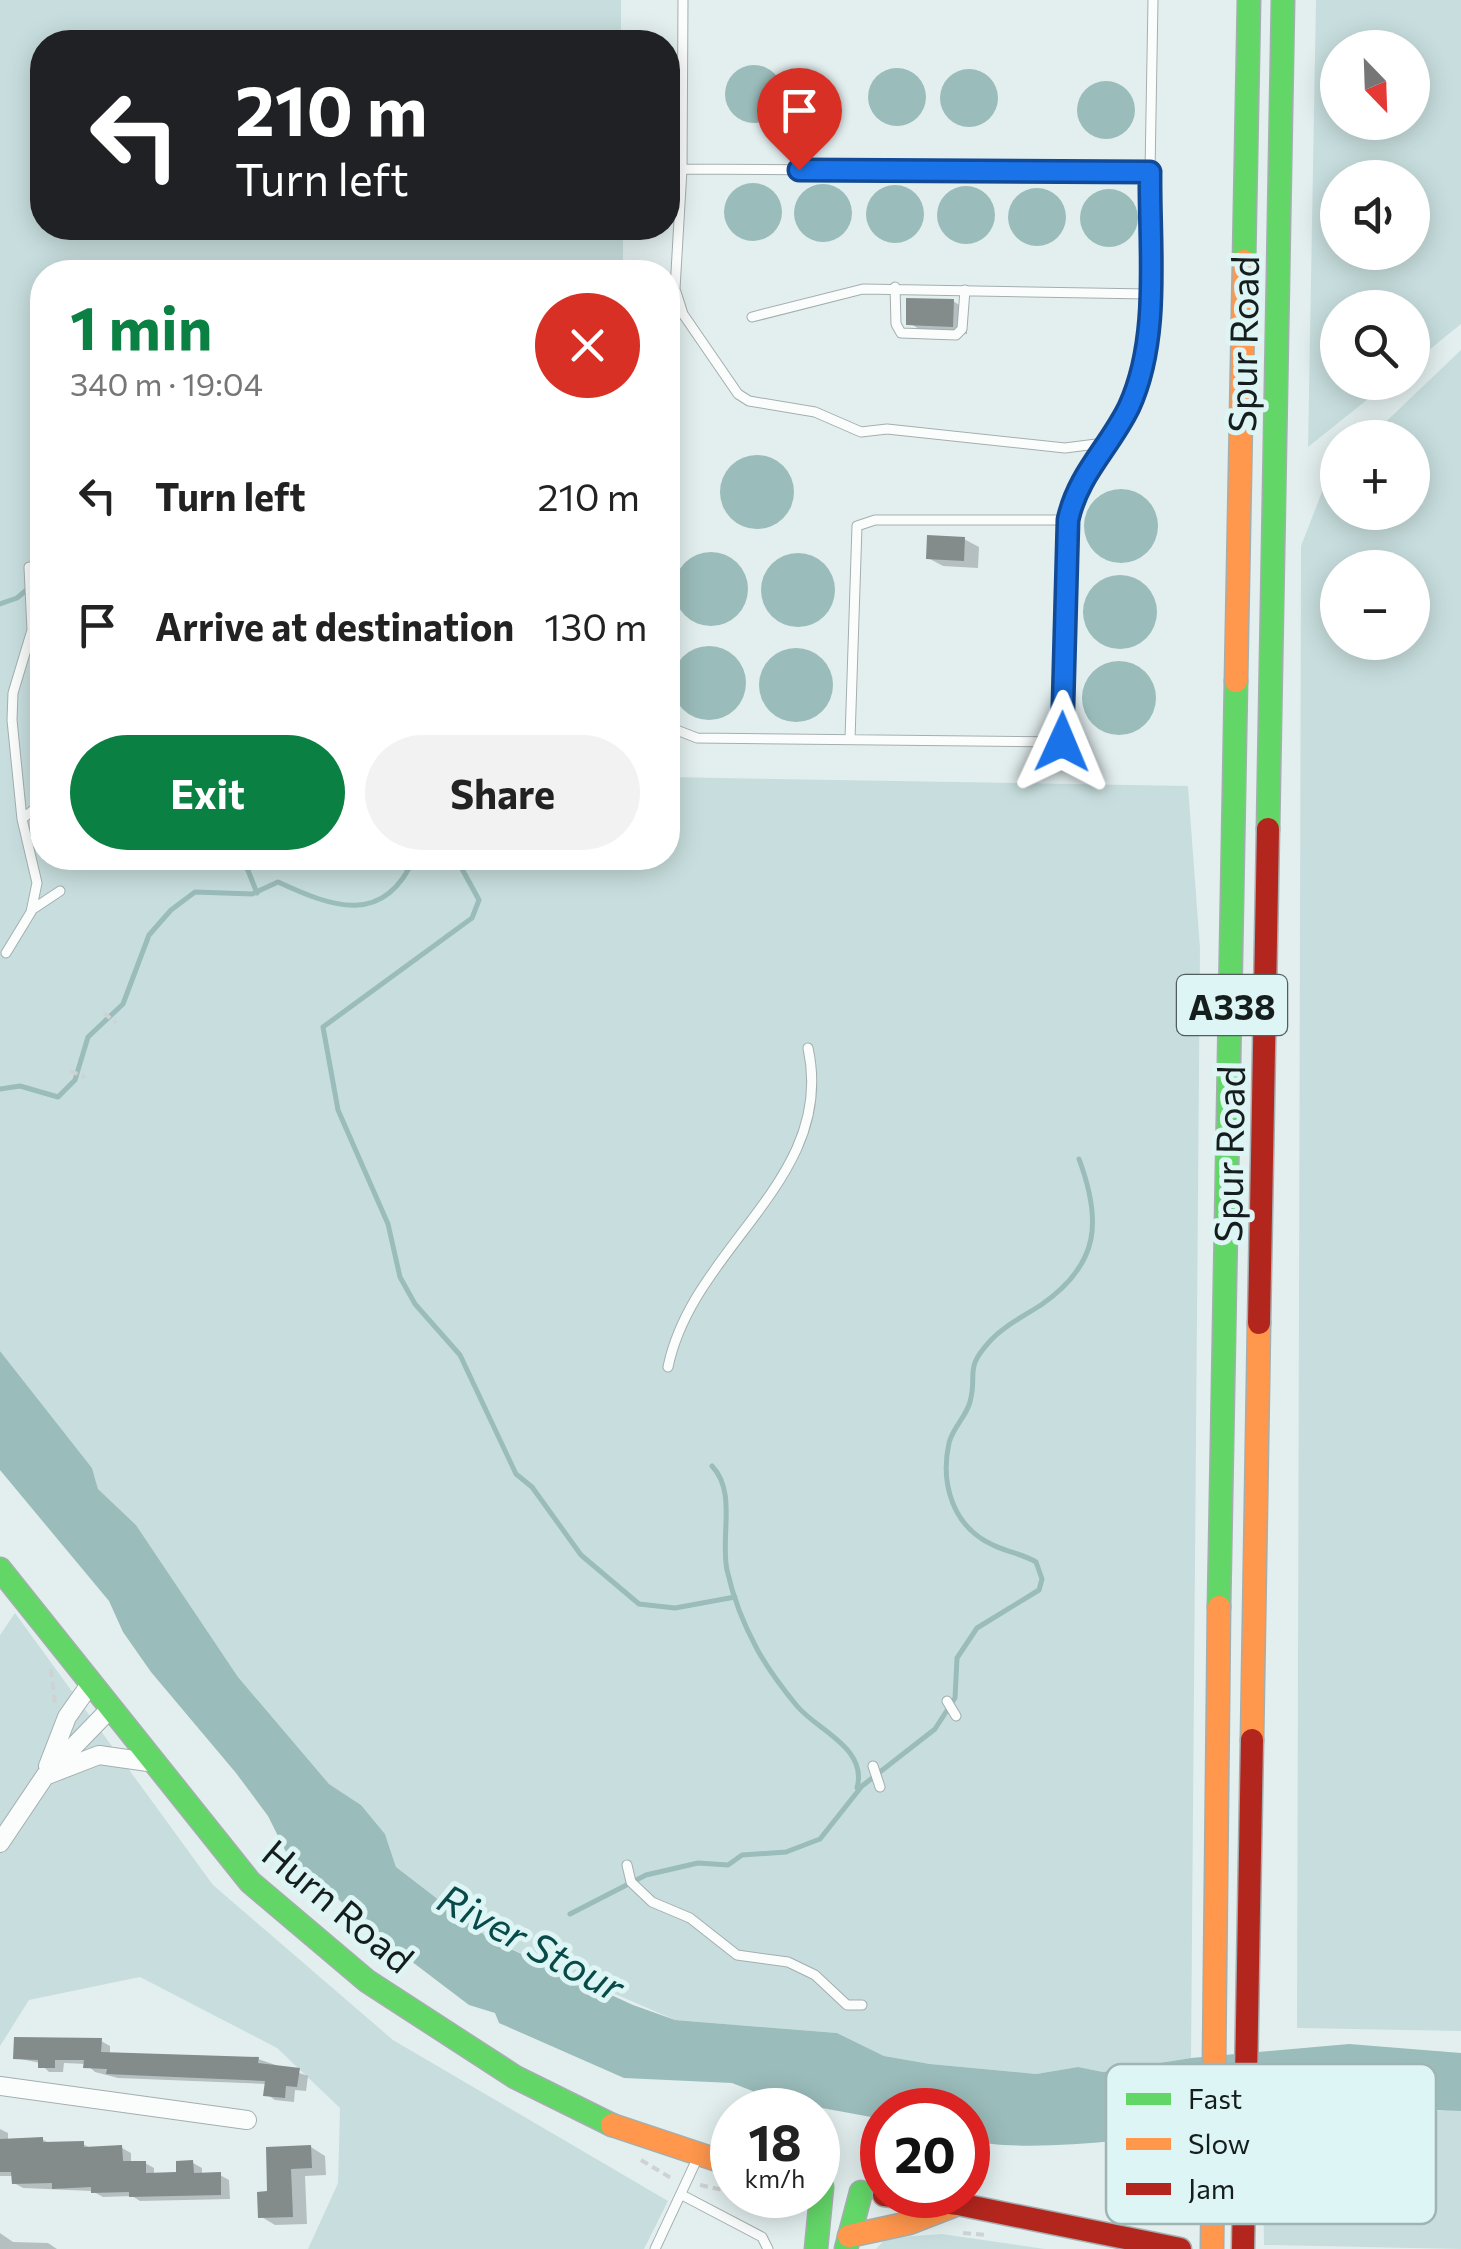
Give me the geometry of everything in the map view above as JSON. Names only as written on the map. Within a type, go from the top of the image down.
[{"type":"main road","points":[[1235,0],[1246,209]]},
{"type":"main road","name":"Spur Road","points":[[1213,2064],[1249,0]]},
{"type":"main road","name":"Spur Road","points":[[1247,2064],[1282,0]]},
{"type":"main road","name":"Hurn Road","points":[[0,1569],[250,1882],[368,1981],[515,2077],[591,2118],[710,2160]]},
{"type":"main road","points":[[990,2210],[1180,2249]]},
{"type":"main road","points":[[816,2249],[821,2218]]},
{"type":"main road","points":[[848,2242],[862,2218]]},
{"type":"main road","points":[[848,2242],[920,2218]]},
{"type":"main road","name":"Spur Road","points":[[1243,2224],[1243,2249]]},
{"type":"street","points":[[45,1776],[68,1716],[91,1682]]},
{"type":"street","points":[[0,1842],[45,1776],[110,1709]]},
{"type":"street","points":[[45,1776],[99,1755],[155,1762]]},
{"type":"street","points":[[0,2086],[248,2120]]},
{"type":"lane","points":[[680,203],[683,0]]},
{"type":"lane","points":[[680,731],[698,738],[1062,742],[1068,520],[1074,492],[1128,410],[1146,344],[1153,0]]},
{"type":"lane","points":[[682,169],[1150,172]]},
{"type":"lane","points":[[752,317],[838,293],[894,288],[1148,294]]},
{"type":"lane","points":[[894,288],[896,324],[902,333],[956,335],[962,329],[966,290]]},
{"type":"lane","points":[[680,303],[738,394],[749,402],[814,412],[861,432],[887,429],[1065,448],[1104,443]]},
{"type":"lane","points":[[850,740],[857,526],[875,520],[1068,520]]},
{"type":"lane","points":[[28,572],[30,582]]},
{"type":"lane","points":[[30,637],[13,693],[22,819],[30,853]]},
{"type":"lane","points":[[22,819],[30,813]]},
{"type":"lane","points":[[6,953],[31,912],[37,883],[34,870]]},
{"type":"lane","points":[[31,912],[60,891]]},
{"type":"lane","points":[[668,1367],[687,1309],[803,1143],[813,1081],[808,1048]]},
{"type":"lane","points":[[946,1700],[956,1716]]},
{"type":"lane","points":[[873,1766],[880,1788]]},
{"type":"lane","points":[[627,1865],[632,1881],[652,1902],[690,1918],[737,1954],[798,1966],[847,2005],[862,2005]]},
{"type":"lane","points":[[655,2249],[698,2157]]},
{"type":"lane","points":[[682,2195],[762,2236],[768,2249]]},
{"type":"path","points":[[104,1012],[116,1022]]},
{"type":"path","points":[[70,1071],[85,1077]]},
{"type":"path","points":[[799,2218],[821,2221]]},
{"type":"path","points":[[948,2231],[1005,2237]]},
{"type":"shaded area","points":[[0,0],[621,0],[621,30],[30,30],[30,240],[623,240],[623,260],[30,260],[30,870],[680,870],[680,777],[1188,786],[1200,948],[1191,2058],[1153,2064],[1106,2064],[1103,2072],[1078,2067],[1036,2074],[930,2064],[884,2056],[837,2033],[675,2020],[491,1940],[396,1867],[385,1834],[361,1805],[329,1784],[238,1677],[136,1525],[98,1489],[92,1468],[0,1351]]},
{"type":"shaded area","points":[[1316,0],[1461,0],[1461,324],[1430,349],[1430,290],[1320,290],[1320,400],[1367,400],[1342,420],[1320,420],[1320,437],[1308,447]]},
{"type":"shaded area","points":[[1461,350],[1461,2031],[1297,2028],[1301,546],[1320,497],[1320,530],[1430,530],[1430,420],[1388,420],[1409,400],[1430,400],[1430,380]]},
{"type":"shaded area","points":[[15,1613],[213,1885],[393,2040],[668,2201],[644,2249],[308,2249],[338,2183],[340,2108],[277,2048],[140,1977],[29,2000],[0,2046],[0,1635]]},
{"type":"shaded area","points":[[1436,2111],[1461,2111],[1461,2249],[1264,2245],[1264,2224],[1436,2224]]},
{"type":"shaded area","points":[[942,2234],[1045,2249],[876,2249],[886,2238]]},
{"type":"water","points":[[754,65],[775,73],[783,94],[775,115],[754,123],[733,115],[725,94],[733,73]]},
{"type":"water","points":[[897,68],[918,76],[926,97],[918,118],[897,126],[876,118],[868,97],[876,76]]},
{"type":"water","points":[[969,69],[990,77],[998,98],[990,119],[969,127],[948,119],[940,98],[948,77]]},
{"type":"water","points":[[1106,81],[1127,89],[1135,110],[1127,131],[1106,139],[1085,131],[1077,110],[1085,89]]},
{"type":"water","points":[[753,183],[774,191],[782,212],[774,233],[753,241],[732,233],[724,212],[732,191]]},
{"type":"water","points":[[823,184],[844,192],[852,213],[844,234],[823,242],[802,234],[794,213],[802,192]]},
{"type":"water","points":[[895,185],[916,193],[924,214],[916,235],[895,243],[874,235],[866,214],[874,193]]},
{"type":"water","points":[[966,186],[987,194],[995,215],[987,236],[966,244],[945,236],[937,215],[945,194]]},
{"type":"water","points":[[1037,188],[1058,196],[1066,217],[1058,238],[1037,246],[1016,238],[1008,217],[1016,196]]},
{"type":"water","points":[[1109,189],[1130,197],[1138,218],[1130,239],[1109,247],[1088,239],[1080,218],[1088,197]]},
{"type":"water","points":[[757,455],[783,466],[794,492],[783,518],[757,529],[731,518],[720,492],[731,466]]},
{"type":"water","points":[[1121,489],[1147,500],[1158,526],[1147,552],[1121,563],[1095,552],[1084,526],[1095,500]]},
{"type":"water","points":[[798,553],[824,564],[835,590],[824,616],[798,627],[772,616],[761,590],[772,564]]},
{"type":"water","points":[[697,555],[725,555],[745,575],[745,603],[725,623],[697,623],[680,608],[680,570]]},
{"type":"water","points":[[1120,575],[1146,586],[1157,612],[1146,638],[1120,649],[1094,638],[1083,612],[1094,586]]},
{"type":"water","points":[[796,648],[822,659],[833,685],[822,711],[796,722],[770,711],[759,685],[770,659]]},
{"type":"water","points":[[695,649],[723,649],[743,669],[743,697],[723,717],[695,717],[680,704],[680,662]]},
{"type":"water","points":[[1119,661],[1145,672],[1156,698],[1145,724],[1119,735],[1093,724],[1082,698],[1093,672]]},
{"type":"water","points":[[0,1351],[92,1468],[98,1489],[136,1525],[238,1677],[329,1784],[361,1805],[385,1834],[396,1867],[491,1940],[675,2020],[837,2033],[884,2056],[930,2064],[1036,2074],[1078,2067],[1106,2072],[1106,2141],[990,2144],[990,2088],[860,2088],[860,2115],[840,2111],[840,2088],[745,2088],[732,2083],[624,2078],[499,2023],[495,2013],[469,2005],[386,1942],[286,1852],[268,1816],[236,1773],[151,1672],[123,1632],[109,1601],[0,1470]]},
{"type":"water","points":[[1349,2044],[1461,2053],[1461,2111],[1436,2109],[1436,2064],[1153,2064]]},
{"type":"building","points":[[906,298],[954,299],[953,327],[906,325]]},
{"type":"building","points":[[927,535],[965,537],[964,561],[926,559]]},
{"type":"building","points":[[14,2037],[102,2038],[101,2052],[259,2057],[258,2063],[300,2068],[297,2087],[286,2086],[285,2098],[263,2096],[265,2081],[106,2074],[107,2069],[83,2068],[84,2060],[55,2060],[55,2068],[38,2068],[38,2060],[13,2059]]},
{"type":"building","points":[[43,2137],[43,2142],[84,2141],[84,2147],[122,2145],[123,2161],[146,2161],[146,2173],[176,2172],[176,2161],[193,2160],[194,2173],[221,2172],[221,2195],[129,2197],[129,2192],[91,2193],[91,2187],[52,2189],[52,2183],[12,2184],[11,2172],[0,2172],[0,2139]]},
{"type":"building","points":[[311,2145],[312,2168],[291,2169],[293,2217],[258,2218],[257,2192],[267,2191],[266,2147]]},
{"type":"waterway","points":[[0,604],[17,598],[30,587]]},
{"type":"waterway","points":[[248,870],[257,893]]},
{"type":"waterway","points":[[0,1089],[20,1086],[58,1097],[75,1080],[88,1037],[123,1004],[149,935],[171,910],[195,892],[252,894],[278,882],[318,899],[355,905],[372,903],[388,894],[407,870]]},
{"type":"waterway","points":[[463,870],[479,900],[472,918],[323,1027],[338,1110],[388,1224],[400,1277],[415,1304],[460,1355],[516,1474],[532,1487],[581,1555],[639,1604],[675,1608],[735,1597]]},
{"type":"waterway","name":"River Stour","points":[[570,1914],[646,1875],[698,1863],[728,1865],[742,1855],[786,1852],[820,1839],[862,1786],[935,1729],[955,1698],[957,1658],[977,1628],[1039,1590],[1042,1579],[1036,1562],[979,1537],[959,1516],[948,1489],[947,1458],[951,1437],[970,1402],[974,1365],[982,1350],[1002,1330],[1061,1289],[1085,1257],[1093,1222],[1079,1159]]},
{"type":"waterway","points":[[712,1466],[720,1477],[726,1502],[727,1570],[748,1630],[766,1664],[797,1706],[848,1751],[858,1774],[857,1788]]},
{"type":"traffic: fast","points":[[1244,261],[1249,0]]},
{"type":"traffic: fast","points":[[1268,829],[1283,0]]},
{"type":"traffic: fast","points":[[1219,1607],[1236,681]]},
{"type":"traffic: fast","points":[[0,1569],[250,1882],[367,1981],[515,2077],[612,2125]]},
{"type":"traffic: fast","points":[[846,2249],[860,2196]]},
{"type":"traffic: fast","points":[[816,2249],[819,2218]]},
{"type":"traffic: slow","points":[[1236,681],[1244,261]]},
{"type":"traffic: slow","points":[[1252,1740],[1259,1323]]},
{"type":"traffic: slow","points":[[1214,2064],[1219,1607]]},
{"type":"traffic: slow","points":[[612,2125],[710,2158]]},
{"type":"traffic: slow","points":[[849,2236],[922,2218]]},
{"type":"traffic: slow","points":[[1212,2224],[1212,2249]]},
{"type":"traffic: jam","points":[[1259,1323],[1268,829]]},
{"type":"traffic: jam","points":[[1246,2064],[1252,1740]]},
{"type":"traffic: jam","points":[[990,2210],[1180,2249]]},
{"type":"traffic: jam","points":[[1243,2224],[1243,2249]]},
{"type":"route","points":[[799,170],[1150,172],[1147,332],[1138,383],[1128,410],[1074,492],[1068,520],[1062,742]]}]
